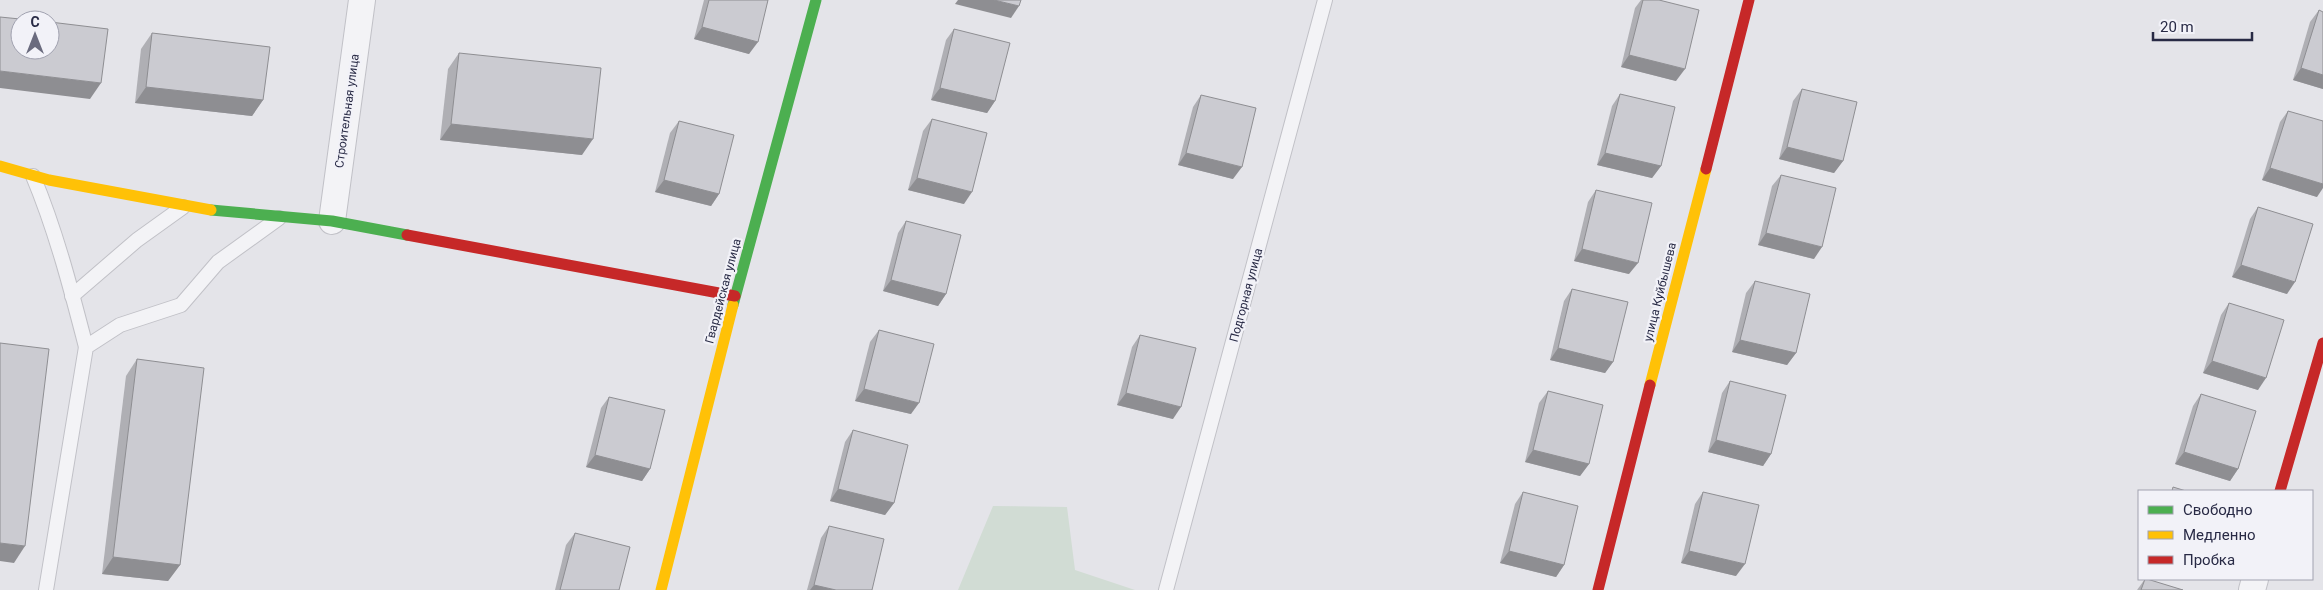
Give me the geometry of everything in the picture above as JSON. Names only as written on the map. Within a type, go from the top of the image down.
[{"type":"street","name":"Строительная улица","points":[[332,222],[362,0]]},
{"type":"street","name":"Гвардейская улица","points":[[661,590],[735,296],[816,0]]},
{"type":"street","name":"улица Куйбышева","points":[[1598,590],[1749,0]]},
{"type":"street","points":[[0,166],[33,176],[184,206],[207,210],[332,222],[735,296]]},
{"type":"street","points":[[2280,490],[2323,343]]},
{"type":"lane","name":"Подгорная улица","points":[[1166,590],[1325,0]]},
{"type":"lane","points":[[33,176],[44,204],[86,347],[46,590]]},
{"type":"lane","points":[[72,296],[136,240],[184,206]]},
{"type":"lane","points":[[86,347],[120,325],[180,305],[218,262],[282,216]]},
{"type":"shaded area","points":[[993,506],[1067,507],[1075,570],[1135,590],[958,590]]},
{"type":"building","points":[[709,0],[768,0],[758,42],[702,27]]},
{"type":"building","points":[[994,0],[1021,0],[1019,6]]},
{"type":"building","points":[[1643,0],[1659,0],[1699,10],[1685,69],[1629,55]]},
{"type":"building","points":[[2319,10],[2323,12],[2323,75],[2301,68]]},
{"type":"building","points":[[0,17],[10,18],[10,60],[60,60],[60,23],[108,29],[101,83],[0,71]]},
{"type":"building","points":[[954,29],[1010,43],[995,101],[940,88]]},
{"type":"building","points":[[152,33],[270,47],[263,100],[146,87]]},
{"type":"building","points":[[459,53],[601,68],[593,139],[451,124]]},
{"type":"building","points":[[1802,89],[1857,102],[1843,161],[1787,147]]},
{"type":"building","points":[[1620,94],[1675,107],[1661,166],[1605,153]]},
{"type":"building","points":[[1201,95],[1256,108],[1242,167],[1186,153]]},
{"type":"building","points":[[2288,111],[2323,121],[2323,184],[2270,168]]},
{"type":"building","points":[[932,119],[987,133],[972,192],[917,178]]},
{"type":"building","points":[[679,121],[734,135],[719,194],[664,180]]},
{"type":"building","points":[[1781,175],[1836,188],[1822,247],[1766,233]]},
{"type":"building","points":[[1596,190],[1652,203],[1638,263],[1582,249]]},
{"type":"building","points":[[2258,207],[2313,224],[2295,282],[2241,265]]},
{"type":"building","points":[[906,221],[961,235],[946,294],[891,280]]},
{"type":"building","points":[[1755,281],[1810,294],[1796,353],[1740,340]]},
{"type":"building","points":[[1572,289],[1628,302],[1613,362],[1558,348]]},
{"type":"building","points":[[2229,303],[2284,320],[2266,378],[2212,361]]},
{"type":"building","points":[[879,330],[934,344],[919,403],[864,389]]},
{"type":"building","points":[[1140,335],[1196,348],[1181,407],[1126,393]]},
{"type":"building","points":[[0,343],[49,349],[25,546],[0,543]]},
{"type":"building","points":[[137,359],[204,368],[180,565],[113,557]]},
{"type":"building","points":[[1730,381],[1786,395],[1771,454],[1716,440]]},
{"type":"building","points":[[1548,391],[1603,405],[1589,464],[1533,450]]},
{"type":"building","points":[[2201,394],[2256,411],[2238,469],[2184,452]]},
{"type":"building","points":[[609,397],[665,410],[650,469],[595,455]]},
{"type":"building","points":[[853,430],[908,445],[894,503],[838,489]]},
{"type":"building","points":[[2173,487],[2183,490],[2172,490]]},
{"type":"building","points":[[1523,492],[1578,506],[1564,565],[1509,551]]},
{"type":"building","points":[[1703,492],[1759,505],[1745,564],[1689,551]]},
{"type":"building","points":[[829,526],[884,539],[872,590],[836,590],[814,585]]},
{"type":"building","points":[[575,533],[630,547],[619,590],[560,590]]},
{"type":"building","points":[[2145,580],[2150,580],[2183,590],[2141,590]]},
{"type":"traffic: fast","points":[[733,305],[816,0]]},
{"type":"traffic: fast","points":[[211,210],[332,221],[407,235]]},
{"type":"traffic: slow","points":[[0,166],[49,180],[211,210]]},
{"type":"traffic: slow","points":[[1650,385],[1706,169]]},
{"type":"traffic: slow","points":[[661,590],[733,305]]},
{"type":"traffic: jam","points":[[1706,169],[1749,0]]},
{"type":"traffic: jam","points":[[407,235],[735,296]]},
{"type":"traffic: jam","points":[[2280,490],[2323,343]]},
{"type":"traffic: jam","points":[[1598,590],[1650,385]]}]
